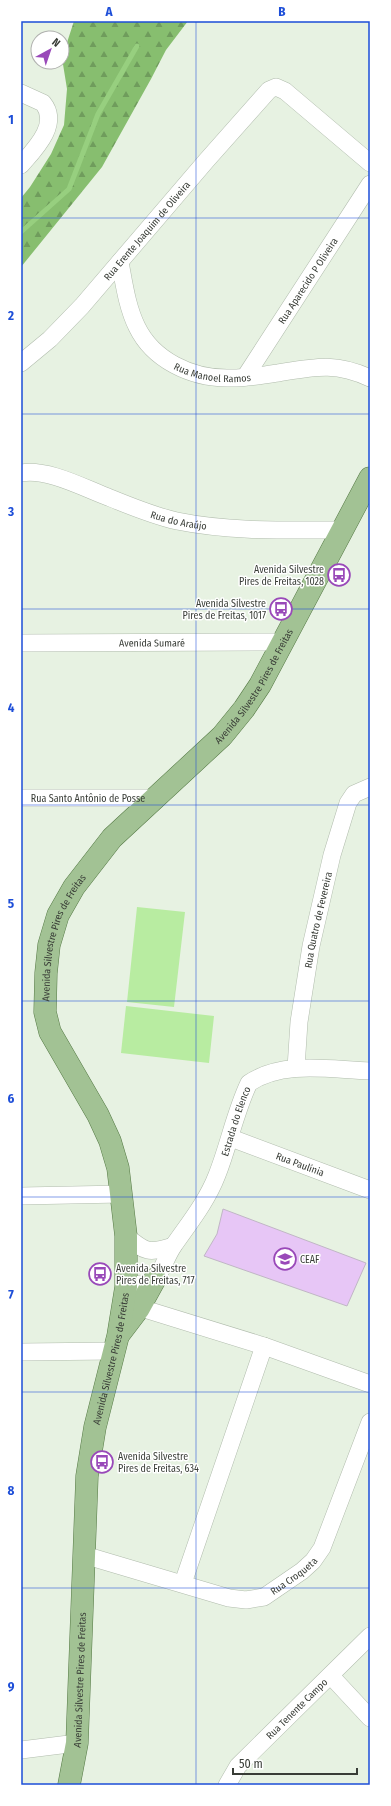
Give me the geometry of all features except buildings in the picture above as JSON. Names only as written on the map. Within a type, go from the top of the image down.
[{"type":"main road","name":"Avenida Silvestre Pires de Freitas","points":[[130,1297],[122,1194],[118,1168],[110,1141],[98,1115],[50,1032],[45,1012],[46,973],[49,945],[58,915],[74,887],[112,838],[222,736],[244,709],[260,685],[344,530],[370,478]]},
{"type":"main road","points":[[116,1343],[130,1297],[155,1280]]},
{"type":"main road","name":"Avenida Silvestre Pires de Freitas","points":[[69,1785],[77,1743],[87,1476],[95,1427],[116,1343]]},
{"type":"street","name":"Rua Erente Joaquim de Oliveira","points":[[21,363],[50,339],[82,306],[266,92],[276,87],[285,91],[370,163]]},
{"type":"street","points":[[21,93],[43,103],[50,116],[48,128],[21,166]]},
{"type":"street","name":"Rua Aparecido P Oliveira","points":[[245,377],[370,184]]},
{"type":"street","name":"Rua Manoel Ramos","points":[[120,262],[137,327],[153,348],[170,364],[197,375],[227,378],[319,367],[338,367],[353,370],[370,378]]},
{"type":"street","name":"Rua do Araújo","points":[[21,473],[28,472],[42,474],[67,480],[109,497],[176,520],[221,528],[344,530]]},
{"type":"street","name":"Avenida Sumaré","points":[[21,643],[283,642]]},
{"type":"street","name":"Rua Quatro de Fevereira","points":[[296,1068],[298,1022],[310,954],[332,854],[348,803],[354,794],[370,787]]},
{"type":"street","name":"Rua Santo Antônio de Posse","points":[[21,798],[156,798]]},
{"type":"street","name":"Estrada do Elenco","points":[[155,1280],[164,1267],[173,1246],[205,1200],[217,1176],[249,1083],[271,1072],[296,1068],[370,1071]]},
{"type":"street","name":"Rua Paulínia","points":[[231,1138],[370,1190]]},
{"type":"street","points":[[21,1196],[122,1194]]},
{"type":"street","points":[[126,1236],[149,1251],[158,1251],[173,1246]]},
{"type":"street","points":[[130,1297],[370,1384]]},
{"type":"street","points":[[21,1352],[116,1343]]},
{"type":"street","points":[[183,1583],[264,1346]]},
{"type":"street","name":"Rua Croqueta","points":[[84,1555],[183,1583],[229,1598],[246,1600],[264,1597],[302,1571],[322,1548],[370,1422]]},
{"type":"street","name":"Rua Tenente Campo","points":[[227,1785],[238,1766],[370,1636]]},
{"type":"street","points":[[331,1676],[370,1718]]},
{"type":"street","points":[[21,1750],[77,1743]]},
{"type":"green space","points":[[74,21],[188,21],[166,50],[102,167],[21,267],[21,198],[30,187],[51,154],[64,125],[67,89],[64,70],[70,70],[70,33]]},
{"type":"green space","points":[[137,907],[185,912],[174,1007],[127,1002]]},
{"type":"green space","points":[[126,1006],[214,1016],[209,1063],[121,1053]]},
{"type":"waterway","points":[[21,232],[69,189],[98,114],[137,46]]},
{"type":"place","name":"Avenida Silvestre Pires de Freitas, 1028","points":[[339,575]]},
{"type":"place","name":"Avenida Silvestre Pires de Freitas, 1017","points":[[281,609]]},
{"type":"place","name":"CEAF","points":[[285,1259]]},
{"type":"place","name":"Avenida Silvestre Pires de Freitas, 717","points":[[100,1274]]},
{"type":"place","name":"Avenida Silvestre Pires de Freitas, 634","points":[[102,1462]]}]
